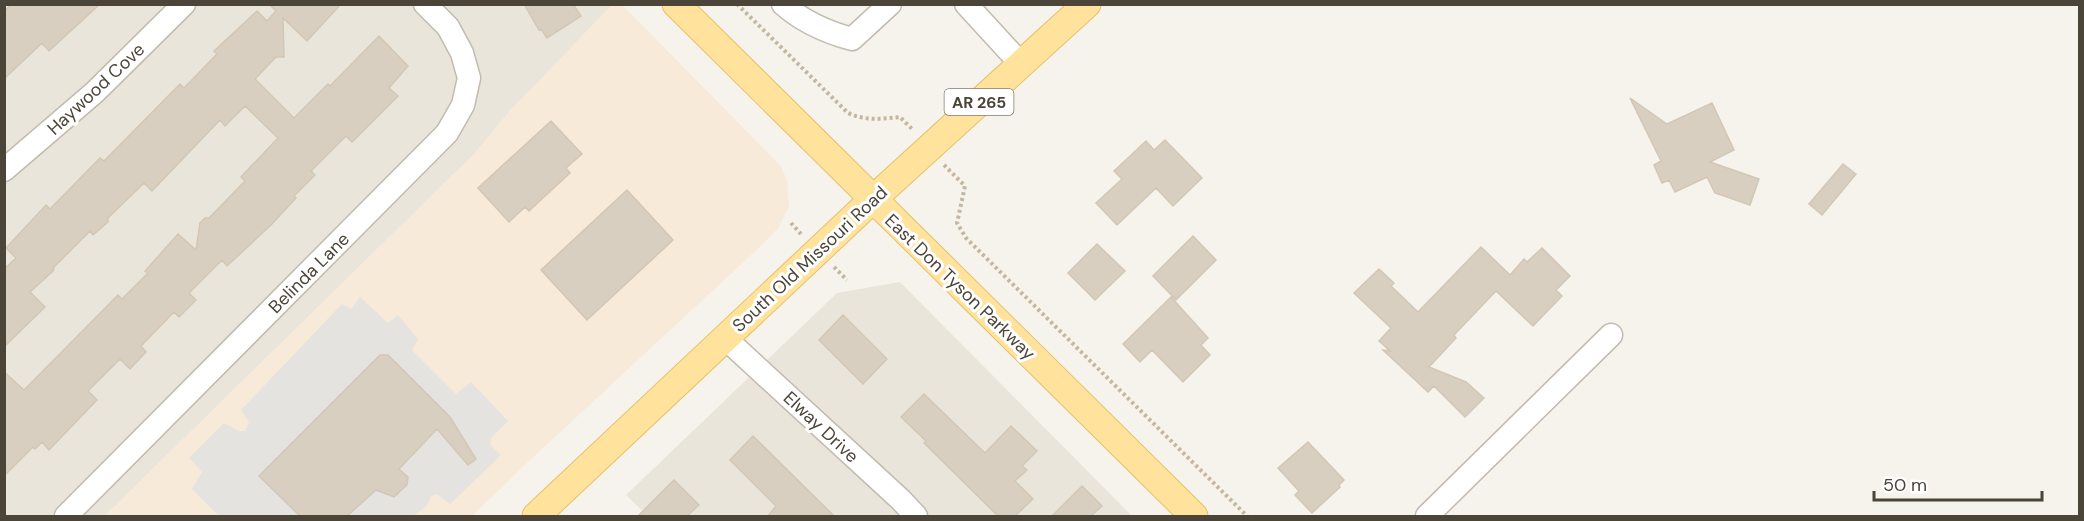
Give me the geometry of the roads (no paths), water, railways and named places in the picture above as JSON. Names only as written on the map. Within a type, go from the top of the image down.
[{"type":"main road","name":"East Don Tyson Parkway","points":[[676,4],[1194,516]]},
{"type":"main road","name":"South Old Missouri Road","points":[[536,516],[872,200],[1087,4]]},
{"type":"street","name":"Haywood Cove","points":[[4,170],[95,92],[184,4]]},
{"type":"street","name":"Belinda Lane","points":[[66,516],[447,133],[463,105],[469,78],[462,53],[448,27],[425,4]]},
{"type":"street","points":[[792,7],[826,32],[852,39],[890,4]]},
{"type":"street","points":[[966,4],[1021,64]]},
{"type":"street","points":[[1427,516],[1611,335]]},
{"type":"street","name":"Elway Drive","points":[[726,339],[916,516]]}]
